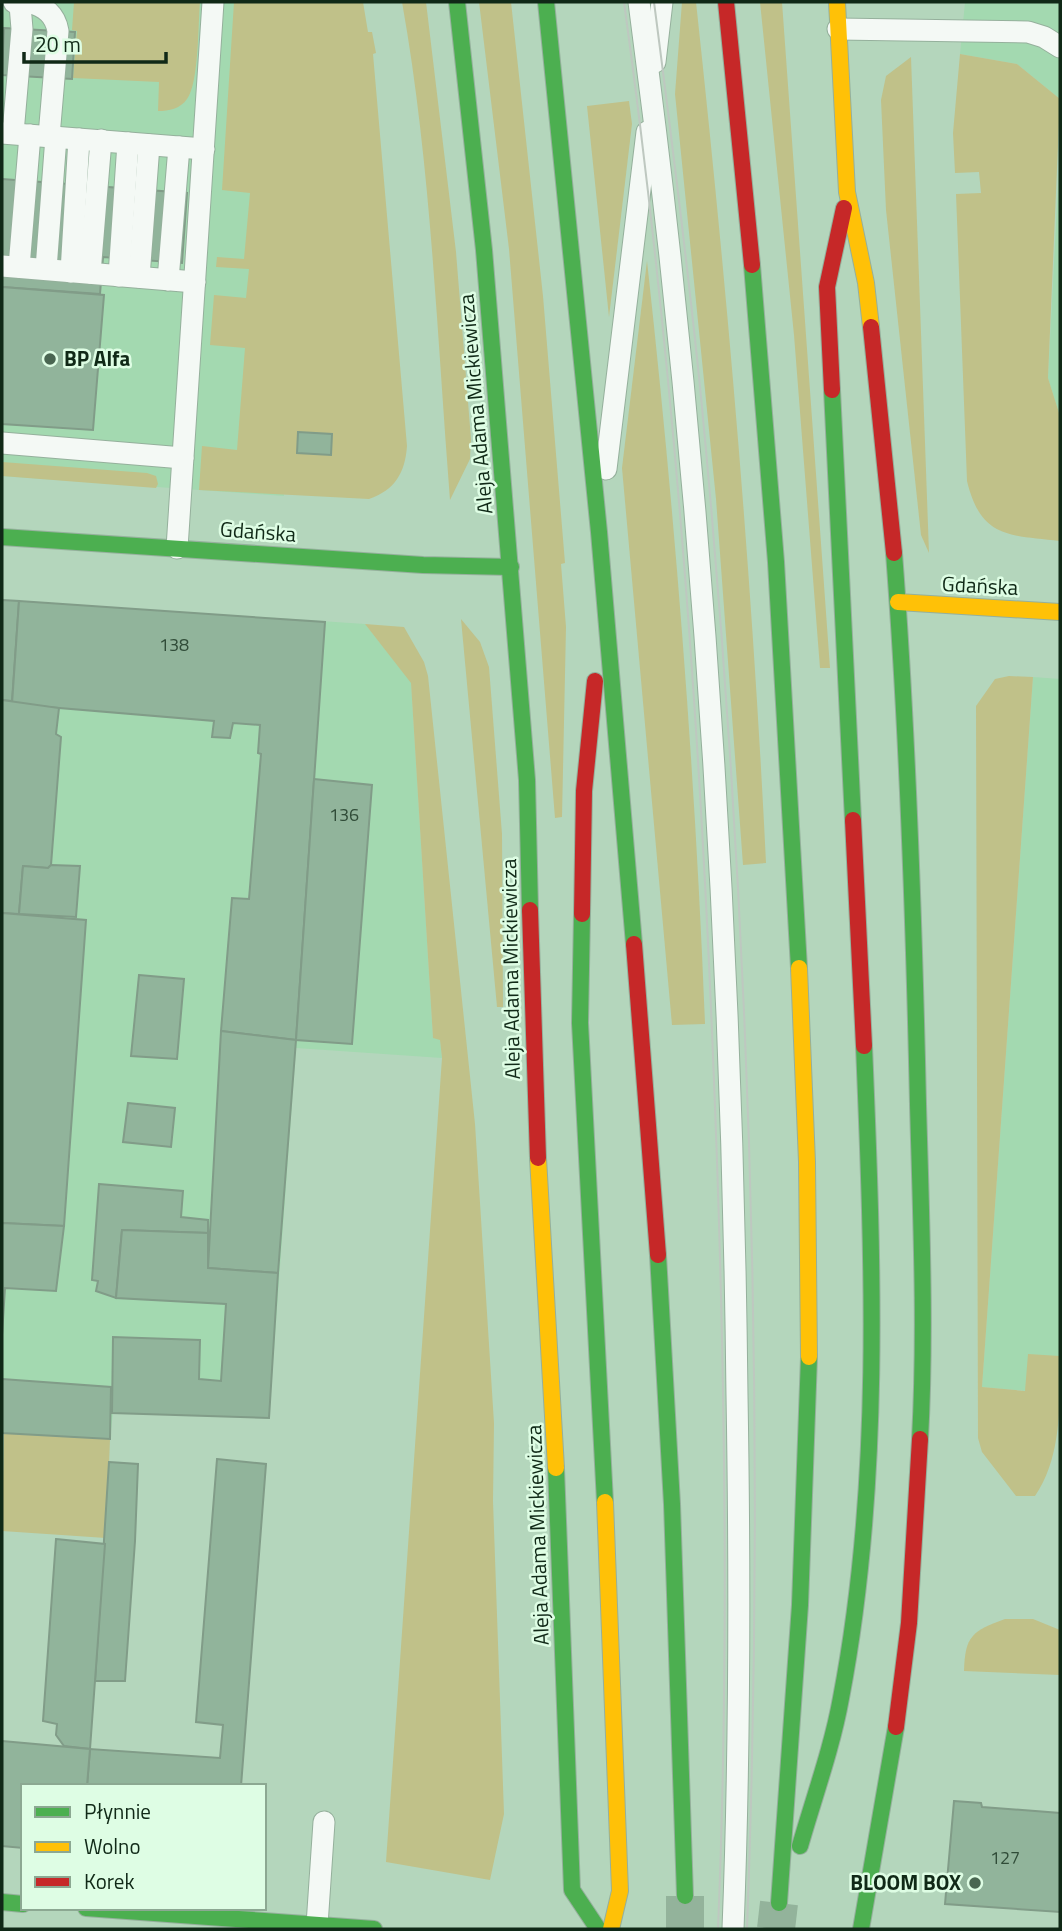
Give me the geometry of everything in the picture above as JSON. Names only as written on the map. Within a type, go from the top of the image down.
[{"type":"main road","name":"Aleja Adama Mickiewicza","points":[[457,2],[484,250],[530,833],[534,1084],[556,1449],[572,1890],[598,1929]]},
{"type":"main road","points":[[546,2],[599,532],[654,1180],[672,1504],[685,1896]]},
{"type":"main road","points":[[726,2],[772,491],[786,702],[806,1126],[808,1424],[800,1605],[781,1904],[841,1698],[864,1526],[870,1279],[862,1011],[827,287],[847,192]]},
{"type":"main road","points":[[837,2],[847,192],[866,283],[885,442],[898,602],[915,961],[922,1280],[920,1434],[909,1623],[899,1707],[861,1929]]},
{"type":"main road","name":"Gdańska","points":[[2,537],[422,565],[511,567]]},
{"type":"main road","points":[[604,591],[584,791],[580,1023],[612,1648],[620,1891],[611,1929]]},
{"type":"main road","name":"Gdańska","points":[[898,602],[1060,612]]},
{"type":"main road","points":[[2,1902],[21,1904]]},
{"type":"main road","points":[[113,1910],[374,1929]]},
{"type":"lane","points":[[14,2],[19,5],[22,29],[30,135],[46,269]]},
{"type":"lane","points":[[29,2],[50,12],[56,20],[30,135],[10,266],[194,282]]},
{"type":"lane","points":[[177,548],[213,2]]},
{"type":"lane","points":[[639,2],[686,415],[714,766],[733,1118],[739,1560],[733,1929]]},
{"type":"lane","points":[[599,532],[662,2]]},
{"type":"lane","points":[[838,29],[1028,32],[1044,37],[1060,47]]},
{"type":"lane","points":[[30,135],[204,149]]},
{"type":"lane","points":[[79,139],[80,272]]},
{"type":"lane","points":[[80,272],[101,140]]},
{"type":"lane","points":[[129,276],[139,144]]},
{"type":"lane","points":[[168,280],[179,147]]},
{"type":"lane","points":[[2,443],[183,458]]},
{"type":"lane","points":[[317,1925],[324,1822]]},
{"type":"shaded area","points":[[2,2],[234,2],[284,496],[2,476]]},
{"type":"shaded area","points":[[74,2],[200,2],[194,80],[187,99],[174,109],[158,111],[159,82],[73,78],[77,31],[72,30]]},
{"type":"shaded area","points":[[234,2],[363,2],[368,32],[372,32],[376,53],[373,54],[407,446],[404,464],[397,479],[386,491],[369,499],[199,490],[202,446],[237,450],[245,348],[210,345],[214,295],[246,298],[249,269],[216,267],[217,257],[244,259],[250,193],[222,190]]},
{"type":"shaded area","points":[[402,2],[426,2],[456,252],[471,439],[470,459],[450,500],[427,188]]},
{"type":"shaded area","points":[[479,2],[511,2],[543,296],[565,563],[561,564],[566,627],[562,817],[555,818],[509,249]]},
{"type":"shaded area","points":[[682,2],[696,2],[728,324],[754,647],[766,863],[743,865],[716,499],[675,94]]},
{"type":"shaded area","points":[[760,2],[782,2],[830,668],[820,668],[794,335]]},
{"type":"shaded area","points":[[965,2],[1060,2],[1060,99],[1017,64],[960,54]]},
{"type":"shaded area","points":[[960,54],[1017,64],[1060,99],[1048,378],[1060,416],[1060,541],[1012,535],[989,524],[980,514],[967,481],[956,194],[981,193],[979,172],[955,173],[953,133]]},
{"type":"shaded area","points":[[911,57],[929,553],[921,535],[886,210],[881,100],[886,76]]},
{"type":"shaded area","points":[[629,101],[632,124],[609,317],[587,106]]},
{"type":"shaded area","points":[[1060,148],[1060,416],[1048,378]]},
{"type":"shaded area","points":[[647,261],[683,642],[705,1024],[672,1025],[622,468]]},
{"type":"shaded area","points":[[2,462],[147,473],[156,476],[158,484],[156,488],[2,476]]},
{"type":"shaded area","points":[[19,601],[365,624],[411,682],[433,1038],[440,1039],[442,1058],[296,1048],[269,1418],[113,1413],[110,1439],[2,1433],[2,834]]},
{"type":"shaded area","points":[[461,619],[480,642],[489,667],[502,834],[503,1007],[497,1007]]},
{"type":"shaded area","points":[[365,624],[404,627],[424,662],[428,676],[475,1124],[494,1423],[493,1501],[504,1814],[490,1880],[386,1862],[442,1058],[440,1040],[433,1038],[411,683]]},
{"type":"shaded area","points":[[1009,676],[1033,677],[982,1387],[1025,1391],[1028,1354],[1060,1356],[1055,1447],[1044,1481],[1035,1496],[1016,1496],[982,1452],[978,1438],[976,706],[995,679]]},
{"type":"shaded area","points":[[1033,677],[1060,679],[1060,1394],[982,1387]]},
{"type":"shaded area","points":[[4,1433],[110,1439],[106,1538],[2,1531]]},
{"type":"shaded area","points":[[1005,1619],[1033,1619],[1060,1630],[1060,1675],[964,1671],[966,1650],[972,1636]]},
{"type":"building","points":[[4,28],[75,32],[72,79],[2,75]]},
{"type":"building","points":[[2,179],[187,193],[182,263],[103,257],[100,294],[2,287]]},
{"type":"building","name":"BP Alfa","points":[[2,287],[104,295],[93,430],[2,424]]},
{"type":"building","points":[[298,432],[332,434],[331,455],[297,453]]},
{"type":"building","points":[[2,600],[19,601],[12,701],[2,700]]},
{"type":"building","points":[[19,601],[325,622],[296,1040],[221,1031],[232,898],[249,899],[261,754],[258,753],[260,725],[233,723],[230,738],[212,737],[214,721],[12,704]]},
{"type":"building","points":[[2,700],[59,708],[56,734],[61,737],[51,865],[48,868],[23,866],[19,914],[2,913]]},
{"type":"building","points":[[314,779],[372,785],[352,1044],[296,1040]]},
{"type":"building","points":[[51,865],[80,866],[76,917],[19,914],[23,866],[48,868]]},
{"type":"building","points":[[2,913],[86,920],[64,1226],[2,1223]]},
{"type":"building","points":[[139,975],[184,979],[177,1059],[131,1056]]},
{"type":"building","points":[[221,1031],[296,1040],[278,1273],[208,1268]]},
{"type":"building","points":[[128,1103],[175,1108],[171,1147],[123,1142]]},
{"type":"building","points":[[99,1184],[183,1191],[181,1217],[208,1220],[208,1233],[122,1230],[116,1298],[96,1291],[98,1281],[92,1280]]},
{"type":"building","points":[[2,1223],[64,1226],[56,1291],[5,1288],[2,1335]]},
{"type":"building","points":[[122,1230],[208,1233],[208,1268],[278,1273],[269,1418],[112,1413],[113,1337],[200,1340],[199,1379],[221,1381],[226,1304],[116,1298]]},
{"type":"building","points":[[2,1379],[111,1387],[110,1439],[2,1433]]},
{"type":"building","points":[[217,1459],[266,1464],[241,1784],[87,1784],[90,1749],[220,1758],[223,1725],[196,1722]]},
{"type":"building","points":[[109,1462],[138,1464],[125,1681],[95,1681]]},
{"type":"building","points":[[56,1539],[105,1544],[90,1749],[64,1746],[56,1735],[57,1724],[43,1721]]},
{"type":"building","points":[[2,1741],[90,1749],[87,1784],[21,1784],[21,1848],[2,1846]]},
{"type":"building","points":[[954,1801],[981,1803],[982,1807],[1060,1813],[1060,1912],[945,1904]]},
{"type":"tunnel","points":[[685,1896],[685,1929]]},
{"type":"tunnel","points":[[776,1929],[779,1903]]},
{"type":"tram line","points":[[624,2],[670,396],[691,660],[707,924],[721,1274],[724,1492],[724,1711],[718,1929]]},
{"type":"tram line","points":[[654,2],[701,397],[732,779],[742,971],[754,1354],[755,1546],[747,1929]]},
{"type":"traffic: fast","points":[[457,2],[484,250],[527,780],[530,910]]},
{"type":"traffic: fast","points":[[546,2],[599,532],[634,944]]},
{"type":"traffic: fast","points":[[752,265],[776,562],[799,968]]},
{"type":"traffic: fast","points":[[832,390],[853,820]]},
{"type":"traffic: fast","points":[[2,537],[423,565],[511,567]]},
{"type":"traffic: fast","points":[[894,553],[907,760],[915,967],[923,1356],[920,1439]]},
{"type":"traffic: fast","points":[[582,914],[580,1023],[605,1502]]},
{"type":"traffic: fast","points":[[800,1846],[828,1754],[841,1698],[863,1536],[871,1373],[870,1209],[864,1046]]},
{"type":"traffic: fast","points":[[658,1255],[672,1504],[685,1896]]},
{"type":"traffic: fast","points":[[779,1903],[800,1605],[809,1357]]},
{"type":"traffic: fast","points":[[556,1468],[572,1890],[598,1929]]},
{"type":"traffic: fast","points":[[861,1929],[896,1727]]},
{"type":"traffic: fast","points":[[2,1902],[21,1904]]},
{"type":"traffic: fast","points":[[113,1910],[374,1929]]},
{"type":"traffic: slow","points":[[837,2],[847,192],[866,283],[871,327]]},
{"type":"traffic: slow","points":[[898,602],[1060,612]]},
{"type":"traffic: slow","points":[[799,968],[807,1162],[809,1357]]},
{"type":"traffic: slow","points":[[538,1158],[556,1468]]},
{"type":"traffic: slow","points":[[605,1502],[620,1891],[611,1929]]},
{"type":"traffic: jam","points":[[726,2],[752,265]]},
{"type":"traffic: jam","points":[[832,390],[827,287],[844,208]]},
{"type":"traffic: jam","points":[[871,327],[894,553]]},
{"type":"traffic: jam","points":[[582,914],[584,791],[595,681]]},
{"type":"traffic: jam","points":[[853,820],[864,1046]]},
{"type":"traffic: jam","points":[[530,910],[538,1158]]},
{"type":"traffic: jam","points":[[634,944],[658,1255]]},
{"type":"traffic: jam","points":[[896,1727],[909,1623],[920,1439]]},
{"type":"place","name":"BP Alfa","points":[[50,359]]},
{"type":"place","name":"BLOOM BOX","points":[[975,1883]]}]
